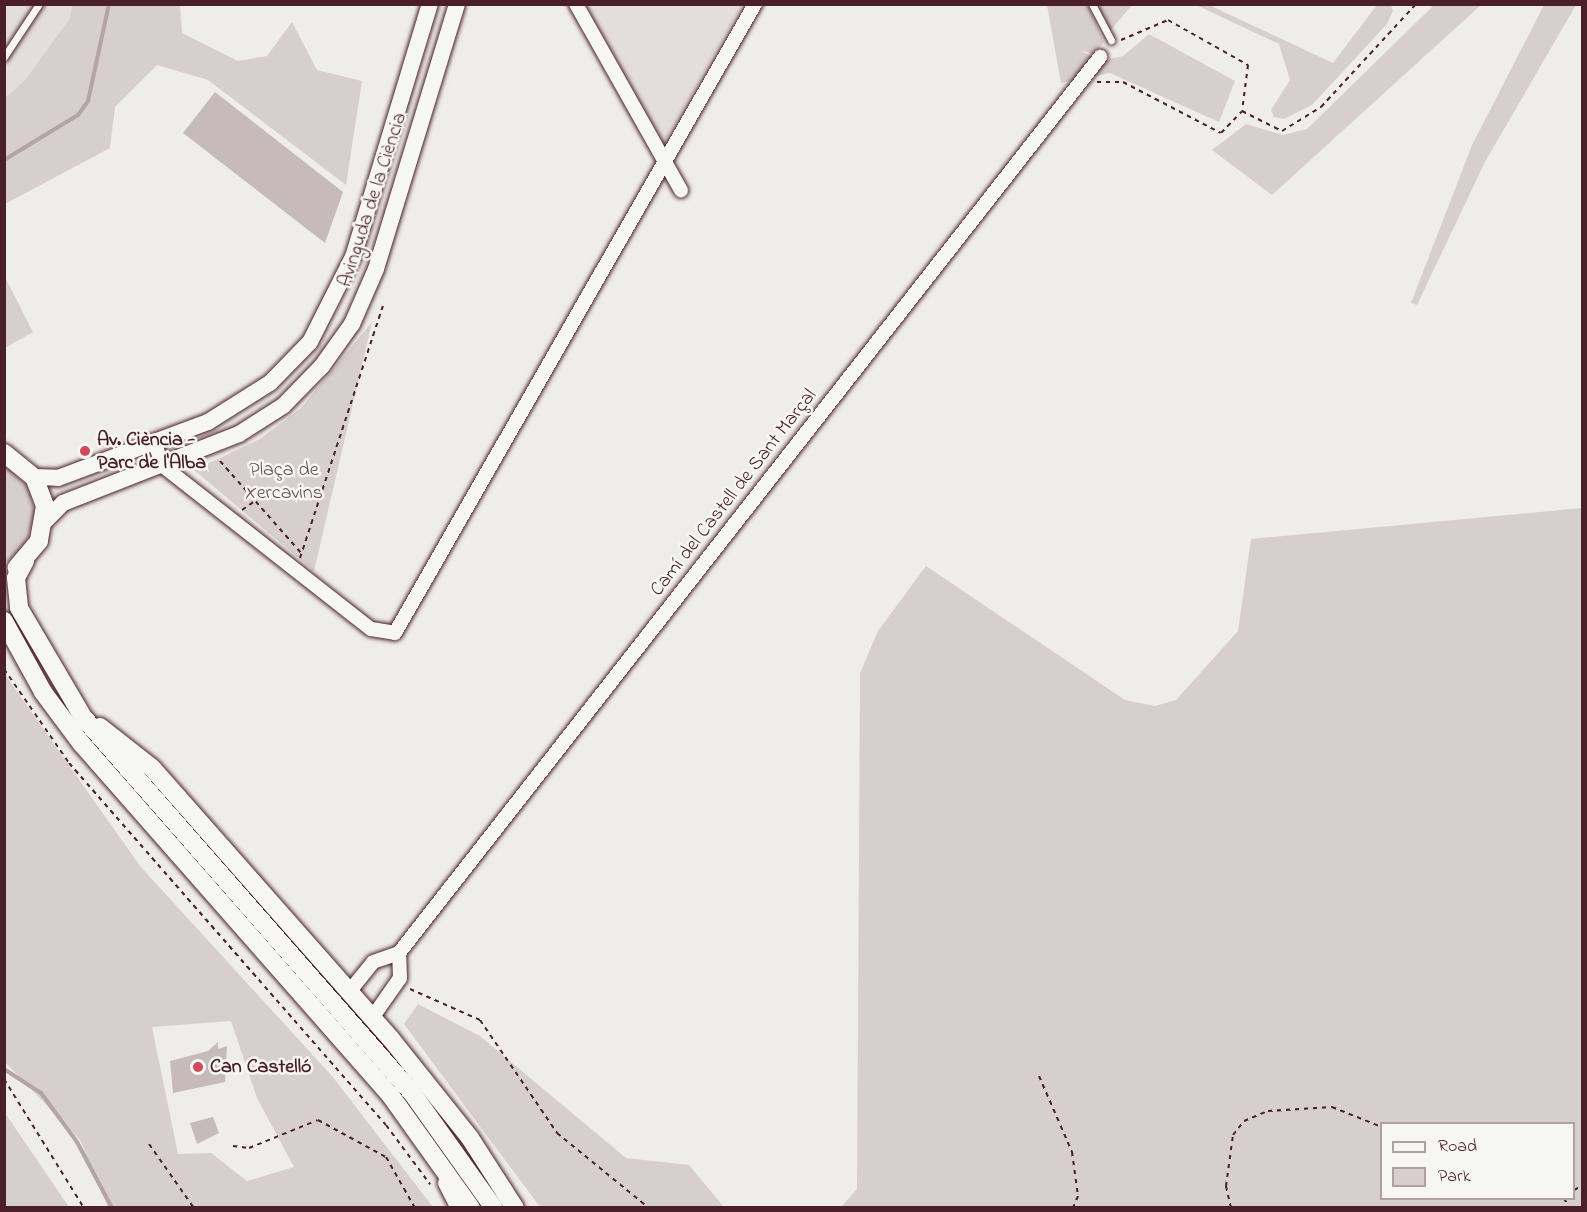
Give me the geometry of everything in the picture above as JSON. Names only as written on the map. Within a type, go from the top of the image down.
[{"type":"main road","points":[[4,453],[34,477],[45,521],[16,578],[19,608],[83,717],[410,1090],[494,1208]]},
{"type":"main road","points":[[4,574],[25,561]]},
{"type":"main road","points":[[4,621],[43,692],[81,743],[438,1158],[471,1208]]},
{"type":"main road","points":[[83,717],[152,768],[372,1018],[464,1130],[515,1208]]},
{"type":"street","name":"Avinguda de la Ciència","points":[[34,477],[58,478],[154,442],[249,399],[289,366],[325,320],[353,257],[430,4]]},
{"type":"street","name":"Avinguda de la Ciència","points":[[45,521],[63,503],[163,466],[239,434],[283,406],[322,366],[352,324],[376,268],[457,4]]},
{"type":"street","points":[[576,4],[681,190]]},
{"type":"street","points":[[154,442],[163,466],[371,629],[395,633],[755,4]]},
{"type":"street","name":"Camí del Castell de Sant Marçal","points":[[399,953],[1100,57]]},
{"type":"street","points":[[349,992],[373,962],[399,953],[399,978],[372,1018]]},
{"type":"street","points":[[438,1158],[458,1208]]},
{"type":"lane","points":[[4,57],[39,4]]},
{"type":"lane","points":[[1092,4],[1113,42]]},
{"type":"path","points":[[1242,111],[1282,131],[1308,119],[1416,4]]},
{"type":"path","points":[[1077,86],[1123,82],[1221,133],[1242,111],[1248,65],[1168,20],[1113,42]]},
{"type":"path","points":[[297,563],[302,554],[384,303]]},
{"type":"path","points":[[220,461],[302,554]]},
{"type":"path","points":[[235,514],[255,501]]},
{"type":"path","points":[[4,669],[69,764],[386,1125],[435,1190]]},
{"type":"path","points":[[399,978],[428,1001],[480,1020],[557,1133],[649,1208]]},
{"type":"path","points":[[1039,1076],[1072,1152],[1078,1196],[1073,1208]]},
{"type":"path","points":[[4,1078],[84,1208]]},
{"type":"path","points":[[1231,1208],[1226,1186],[1233,1136],[1244,1121],[1268,1111],[1332,1107],[1380,1126]]},
{"type":"path","points":[[233,1146],[249,1148],[318,1120],[386,1157],[415,1208]]},
{"type":"path","points":[[149,1144],[194,1208]]},
{"type":"shaded area","points":[[5,5],[72,5],[70,18],[25,80],[5,98]]},
{"type":"shaded area","points":[[586,5],[742,5],[663,145]]},
{"type":"green space","points":[[72,5],[180,5],[182,33],[238,61],[267,56],[292,22],[317,70],[362,81],[346,185],[208,80],[157,65],[115,107],[110,148],[5,204],[5,98],[25,80],[70,18]]},
{"type":"green space","points":[[1047,5],[1088,5],[1104,42],[1094,54],[1082,51],[1100,61],[1123,56],[1149,34],[1235,81],[1219,122],[1110,73],[1061,83]]},
{"type":"green space","points":[[1097,5],[1132,5],[1110,31]]},
{"type":"green space","points":[[1196,5],[1209,5],[1333,63],[1377,5],[1391,5],[1393,11],[1387,24],[1312,105],[1284,119],[1274,117],[1271,110],[1290,80],[1279,44]]},
{"type":"green space","points":[[1434,5],[1481,5],[1272,195],[1212,150],[1246,124],[1283,135],[1307,129]]},
{"type":"green space","points":[[1544,5],[1576,5],[1485,162],[1417,305],[1411,303],[1472,145]]},
{"type":"green space","points":[[4,275],[33,332],[5,348],[4,348]]},
{"type":"green space","name":"Plaça de Xercavins","points":[[372,322],[314,571],[194,470],[260,439],[301,408]]},
{"type":"green space","points":[[5,465],[29,488],[35,517],[25,545],[5,563]]},
{"type":"green space","points":[[1582,508],[1582,1207],[841,1207],[857,1189],[860,673],[878,631],[926,566],[1125,700],[1155,706],[1176,700],[1238,631],[1251,539]]},
{"type":"green space","points":[[4,673],[140,866],[332,1076],[433,1207],[108,1207],[80,1140],[5,1062]],"holes":[[[231,1021],[257,1098],[294,1167],[247,1181],[211,1153],[178,1154],[152,1027]]]},
{"type":"green space","points":[[418,1004],[480,1036],[626,1158],[689,1165],[724,1207],[540,1207],[404,1024]]},
{"type":"green space","points":[[5,1113],[69,1207],[5,1207]]},
{"type":"building","points":[[215,92],[343,192],[325,243],[183,133]]},
{"type":"building","name":"Can Castelló","points":[[218,1042],[218,1049],[227,1046],[225,1082],[173,1093],[170,1061],[208,1051]]},
{"type":"building","points":[[213,1117],[219,1133],[197,1144],[190,1123]]},
{"type":"waterway","points":[[4,160],[78,115],[88,101],[109,4]]},
{"type":"waterway","points":[[4,1069],[41,1093],[77,1142],[112,1208]]},
{"type":"place","name":"Av. Ciència - Parc de l'Alba","points":[[85,451]]},
{"type":"place","name":"Can Castelló","points":[[198,1067]]}]
